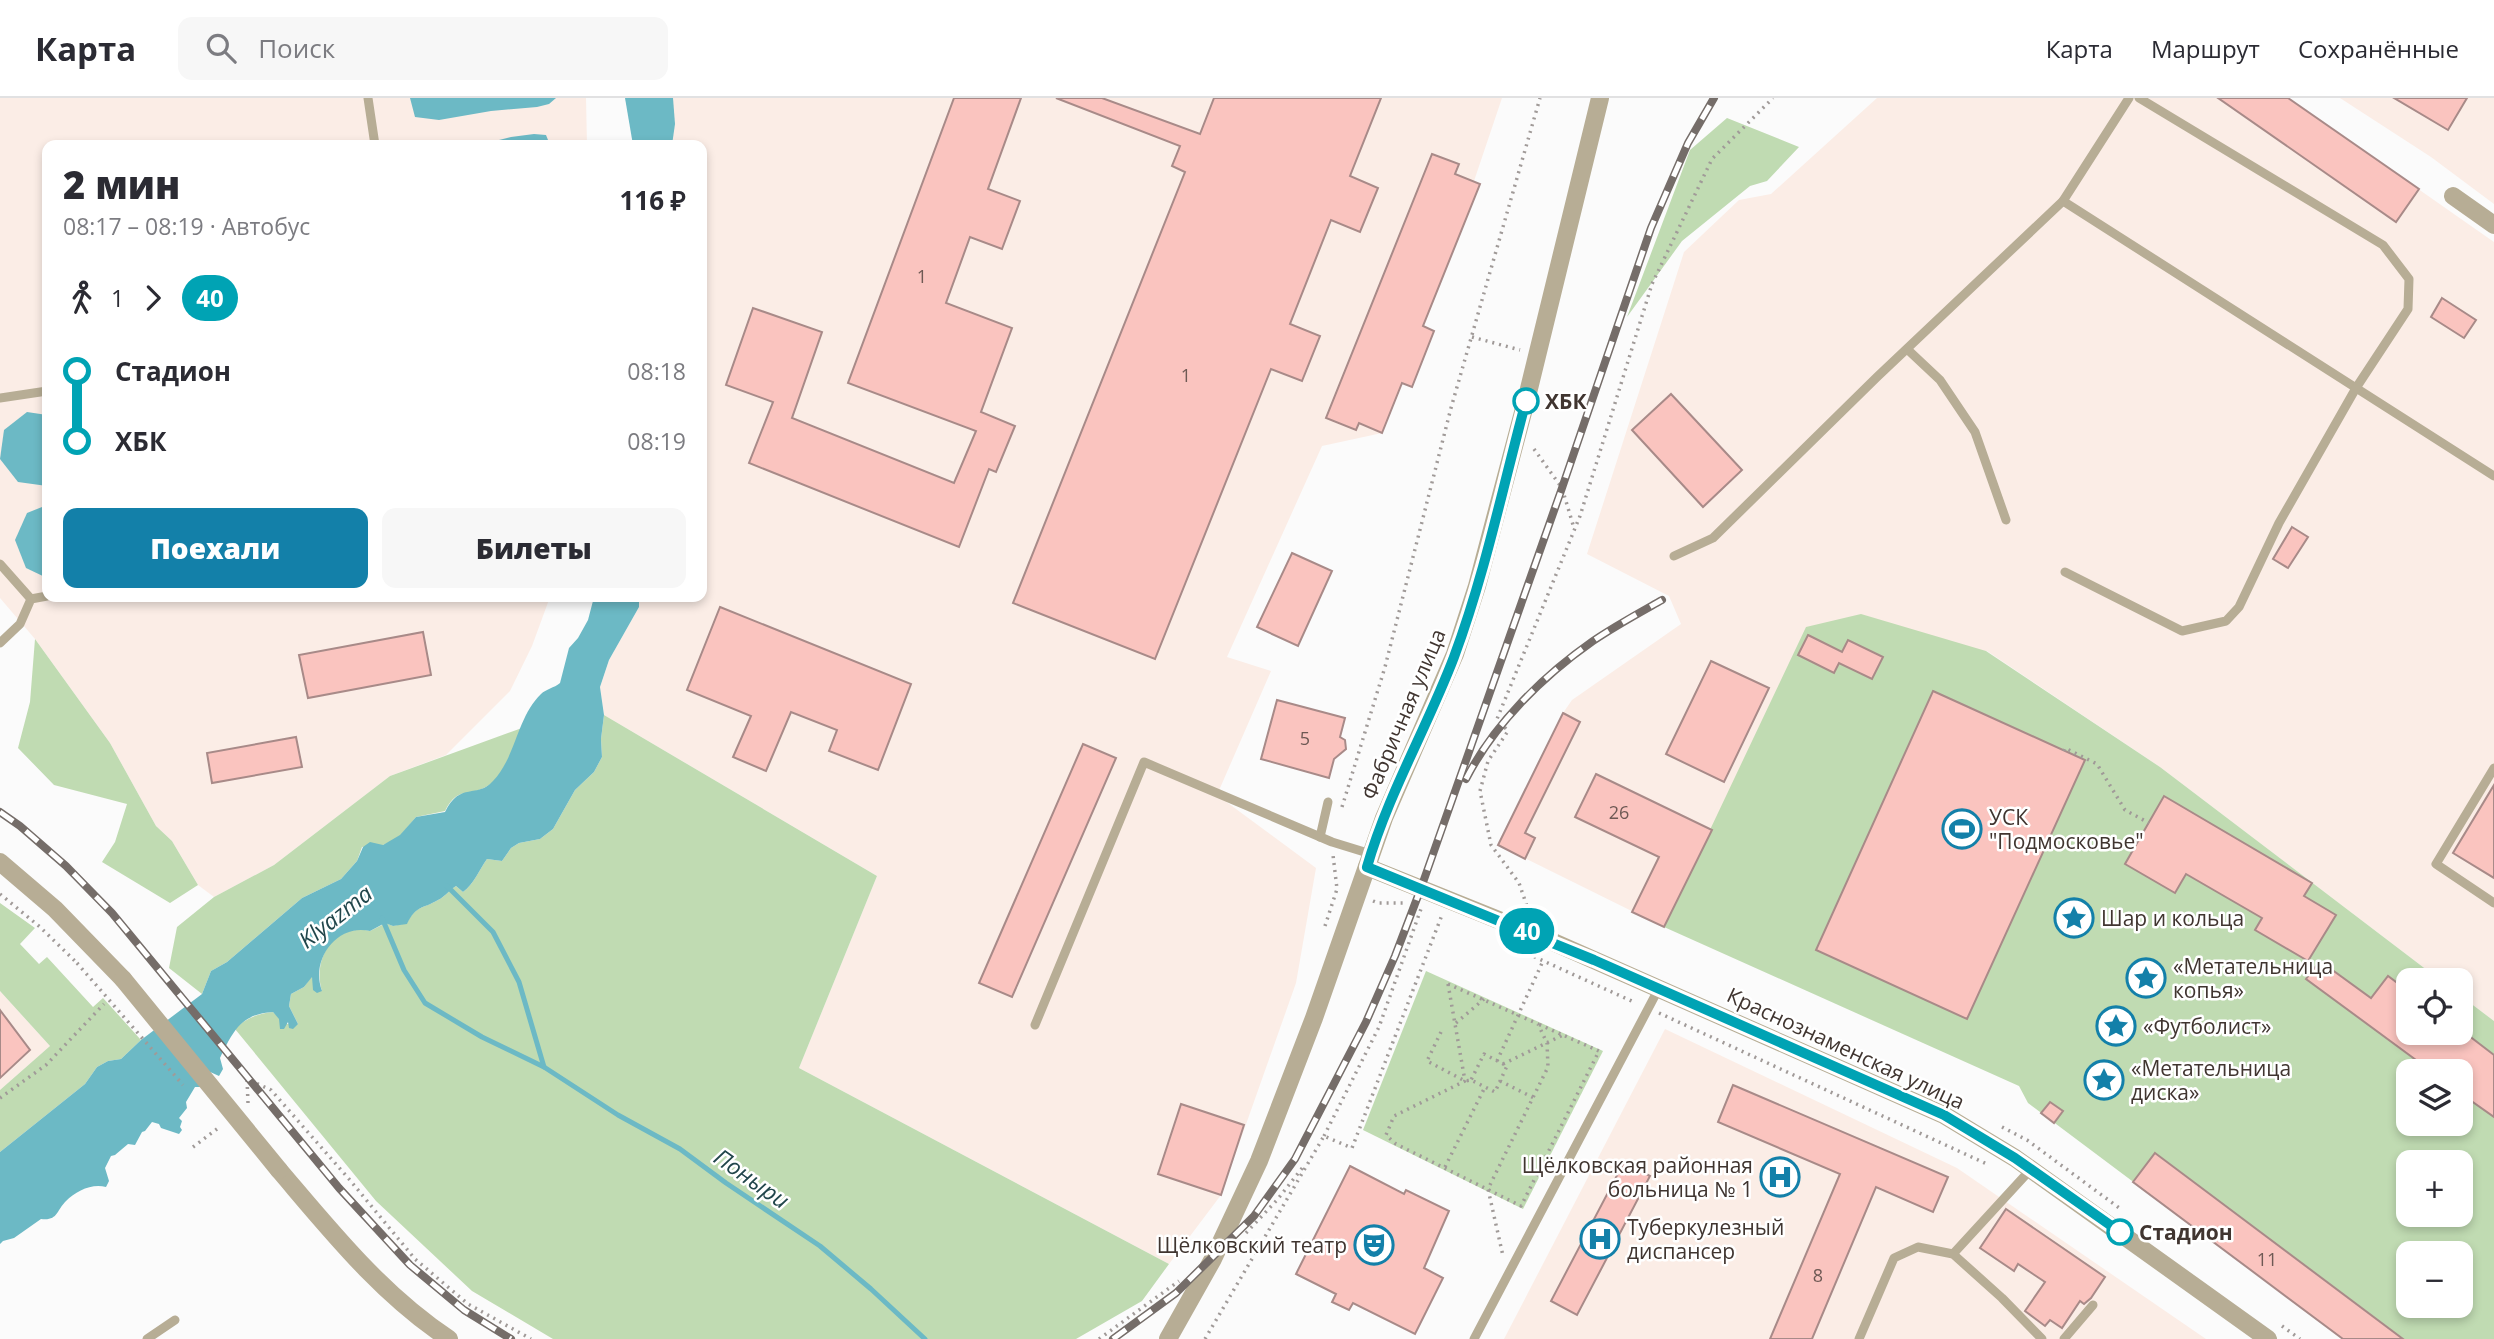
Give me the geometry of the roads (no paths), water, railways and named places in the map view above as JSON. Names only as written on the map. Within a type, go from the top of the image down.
[{"type":"street","name":"Фабричная улица","points":[[1168,1339],[1213,1259],[1259,1161],[1314,1018],[1368,861],[1402,774],[1443,687],[1465,625],[1526,401],[1600,98]]},
{"type":"street","points":[[2453,196],[2494,225]]},
{"type":"street","name":"Краснознаменская улица","points":[[1368,861],[1944,1115],[2031,1169],[2268,1339]]},
{"type":"street","points":[[0,862],[55,909],[123,979],[364,1269],[412,1313],[449,1339]]},
{"type":"street","name":"Фабричная улица","points":[[1160,1339],[1177,1322]]},
{"type":"lane","points":[[368,98],[374,140]]},
{"type":"lane","points":[[1674,556],[1713,538],[2063,201],[2129,98]]},
{"type":"lane","points":[[2065,572],[2182,631],[2226,621],[2239,607],[2280,523],[2356,388],[2408,309],[2409,279],[2382,245],[2139,98]]},
{"type":"lane","points":[[2063,201],[2494,476]]},
{"type":"lane","points":[[1907,349],[1940,380],[1975,432],[2006,520]]},
{"type":"lane","points":[[0,398],[42,392]]},
{"type":"lane","points":[[0,564],[31,599]]},
{"type":"lane","points":[[31,599],[42,597]]},
{"type":"lane","points":[[0,643],[20,624],[31,599]]},
{"type":"lane","points":[[1035,1025],[1144,762],[1320,836],[1368,861]]},
{"type":"lane","points":[[2494,768],[2436,864],[2494,903]]},
{"type":"lane","points":[[1320,836],[1328,802]]},
{"type":"lane","points":[[1474,1339],[1659,988]]},
{"type":"lane","points":[[1953,1254],[2031,1169]]},
{"type":"lane","points":[[1859,1339],[1894,1258],[1918,1247],[1953,1254],[2042,1339]]},
{"type":"lane","points":[[2064,1339],[2093,1305]]},
{"type":"lane","points":[[147,1339],[175,1320]]},
{"type":"water","points":[[410,98],[556,98],[549,104],[537,107],[439,120],[415,117]]},
{"type":"water","points":[[625,98],[673,98],[675,124],[673,140],[632,140]]},
{"type":"water","points":[[534,134],[546,135],[548,140],[499,140]]},
{"type":"water","points":[[27,412],[42,414],[42,485],[18,482],[0,459],[4,430]]},
{"type":"water","points":[[42,507],[42,576],[26,568],[15,540],[27,513]]},
{"type":"water","name":"Klyazma","points":[[593,602],[639,602],[639,607],[609,660],[600,687],[604,715],[602,757],[594,772],[575,790],[553,829],[540,839],[519,843],[511,848],[502,861],[487,859],[467,889],[463,892],[456,886],[440,899],[417,910],[407,924],[393,926],[385,923],[370,931],[358,930],[337,938],[323,956],[319,979],[322,991],[317,993],[313,990],[312,977],[304,987],[291,994],[289,1006],[298,1024],[293,1029],[289,1028],[288,1022],[284,1029],[280,1029],[279,1019],[273,1012],[253,1016],[239,1026],[220,1058],[223,1069],[219,1076],[208,1071],[200,1087],[195,1087],[186,1102],[187,1108],[179,1118],[182,1121],[182,1130],[179,1134],[152,1122],[135,1145],[128,1144],[111,1156],[105,1168],[109,1181],[106,1187],[95,1186],[79,1191],[66,1201],[54,1217],[41,1219],[14,1238],[0,1244],[0,1152],[85,1084],[97,1067],[108,1061],[121,1059],[141,1040],[202,994],[211,971],[227,962],[302,898],[341,879],[357,861],[363,847],[370,842],[383,845],[400,835],[416,817],[445,812],[463,793],[481,789],[493,781],[507,761],[533,703],[543,692],[560,683],[569,648],[588,620]]},
{"type":"waterway","name":"Поныри","points":[[447,886],[493,932],[519,982],[544,1067],[618,1115],[680,1149],[820,1246],[925,1339]]},
{"type":"waterway","name":"Поныри","points":[[382,918],[404,970],[425,1003],[482,1037],[544,1067]]},
{"type":"railway","points":[[1113,1339],[1176,1293],[1254,1216],[1295,1159],[1366,1022],[1421,888],[1651,228],[1688,143],[1714,98]]},
{"type":"railway","points":[[1466,779],[1505,720],[1538,686],[1593,641],[1662,600]]},
{"type":"railway","points":[[0,812],[66,866],[112,913],[339,1188],[410,1265],[464,1310],[511,1339]]},
{"type":"place","name":"ХБК","points":[[1526,401]]},
{"type":"place","name":"УСК \"Подмосковье\"","points":[[1962,829]]},
{"type":"place","name":"Шар и кольца","points":[[2074,918]]},
{"type":"place","name":"«Метательница копья»","points":[[2146,978]]},
{"type":"place","name":"«Футболист»","points":[[2116,1026]]},
{"type":"place","name":"«Метательница диска»","points":[[2104,1080]]},
{"type":"place","name":"Щёлковская районная больница № 1","points":[[1780,1177]]},
{"type":"place","name":"Стадион","points":[[2120,1232]]},
{"type":"place","name":"Туберкулезный диспансер","points":[[1600,1239]]},
{"type":"place","name":"Щёлковский театр","points":[[1374,1245]]}]
